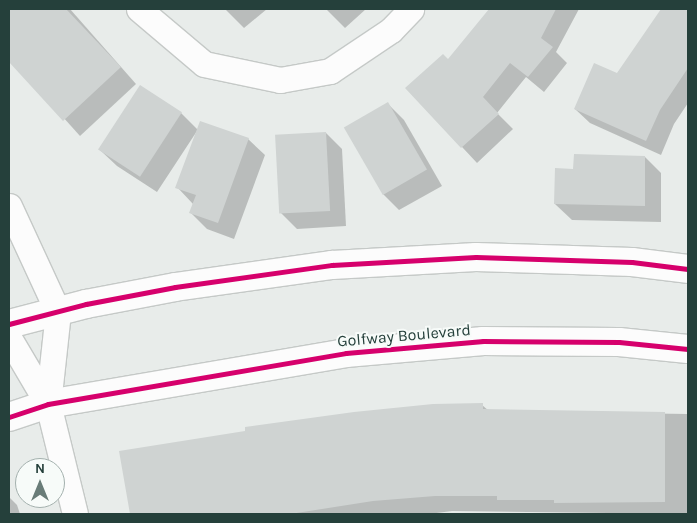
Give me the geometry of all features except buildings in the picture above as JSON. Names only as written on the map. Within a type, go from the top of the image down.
[{"type":"street","points":[[139,9],[204,64],[280,80],[330,71],[391,30],[411,9]]},
{"type":"street","points":[[9,206],[58,312],[48,404]]},
{"type":"street","points":[[9,324],[175,287],[332,264],[476,257],[632,262],[688,269]]},
{"type":"street","points":[[9,338],[48,404],[75,514]]},
{"type":"street","name":"Golfway Boulevard","points":[[9,417],[48,404],[346,353],[482,341],[619,342],[688,349]]},
{"type":"cycle path","points":[[9,324],[86,304],[175,287],[332,265],[476,257],[632,262],[688,269]]},
{"type":"cycle path","points":[[9,417],[48,404],[346,353],[483,341],[619,342],[688,349]]}]
